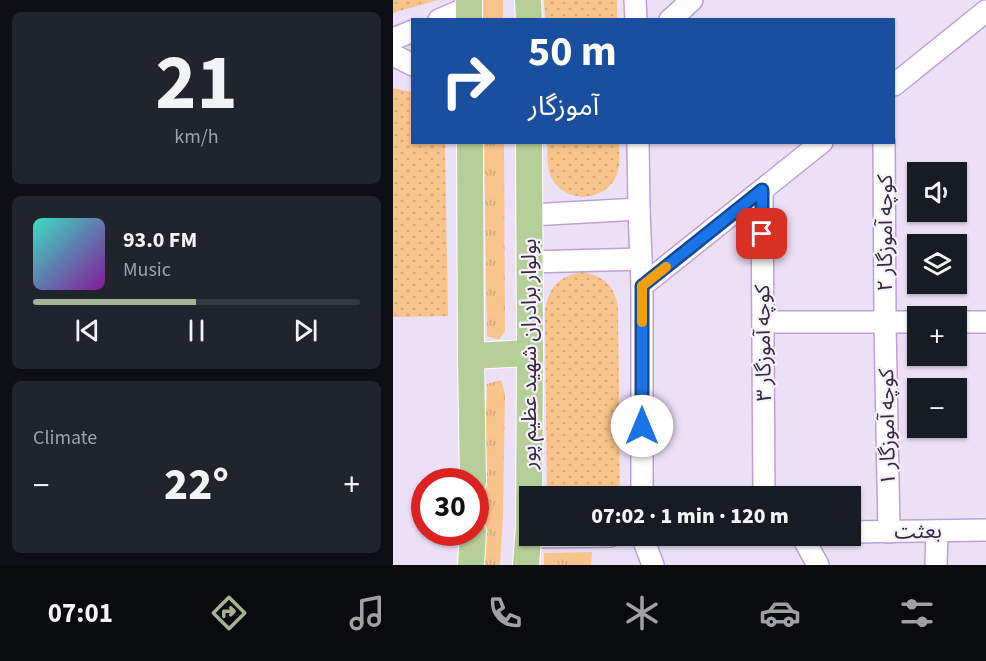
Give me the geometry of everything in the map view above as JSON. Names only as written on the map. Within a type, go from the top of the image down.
[{"type":"main road","points":[[528,0],[529,18]]},
{"type":"main road","points":[[470,144],[473,468]]},
{"type":"main road","name":"بولوار برادران شهید عظیم‌ پور","points":[[529,144],[529,486]]},
{"type":"main road","points":[[471,356],[530,353]]},
{"type":"main road","points":[[471,565],[472,546]]},
{"type":"main road","name":"بولوار برادران شهید عظیم‌ پور","points":[[526,565],[527,546]]},
{"type":"street","points":[[635,0],[636,18]]},
{"type":"street","points":[[672,18],[692,0]]},
{"type":"street","points":[[444,18],[469,9]]},
{"type":"street","points":[[895,84],[986,11]]},
{"type":"street","points":[[393,39],[411,32]]},
{"type":"street","points":[[393,55],[411,64]]},
{"type":"street","points":[[638,144],[642,286],[642,486]]},
{"type":"street","points":[[642,286],[820,144]]},
{"type":"street","name":"کوچه آموزگار ۲","points":[[884,144],[885,322]]},
{"type":"street","name":"کوچه آموزگار ۳","points":[[762,190],[765,486]]},
{"type":"street","points":[[530,214],[639,209]]},
{"type":"street","points":[[530,262],[641,259]]},
{"type":"street","points":[[763,322],[907,322]]},
{"type":"street","name":"کوچه آموزگار ۱","points":[[885,322],[889,532]]},
{"type":"street","points":[[967,322],[986,322]]},
{"type":"street","name":"بعثت","points":[[861,532],[986,530]]},
{"type":"street","points":[[936,565],[937,531]]},
{"type":"street","points":[[646,546],[652,564]]},
{"type":"street","points":[[808,546],[818,565]]},
{"type":"green space","points":[[393,0],[438,0],[393,13]]},
{"type":"green space","points":[[483,0],[503,0],[503,18],[483,18]]},
{"type":"green space","points":[[544,0],[617,0],[617,18],[545,18]]},
{"type":"green space","points":[[393,88],[411,92],[411,144],[445,144],[448,316],[393,317]]},
{"type":"green space","points":[[484,144],[504,144],[505,331],[499,340],[487,336]]},
{"type":"green space","points":[[547,144],[619,144],[619,166],[615,179],[609,187],[593,195],[574,196],[558,187],[550,175]]},
{"type":"green space","points":[[582,272],[603,279],[611,288],[617,301],[620,486],[547,486],[545,310],[549,295],[556,284]]},
{"type":"green space","points":[[501,380],[505,394],[500,565],[481,565],[482,546],[489,546],[489,468],[484,468],[487,384]]},
{"type":"green space","points":[[592,552],[591,565],[544,565],[544,553]]},
{"type":"slow traffic","points":[[642,322],[642,286],[666,267]]},
{"type":"route","points":[[642,426],[642,286],[762,190],[762,234]]}]
